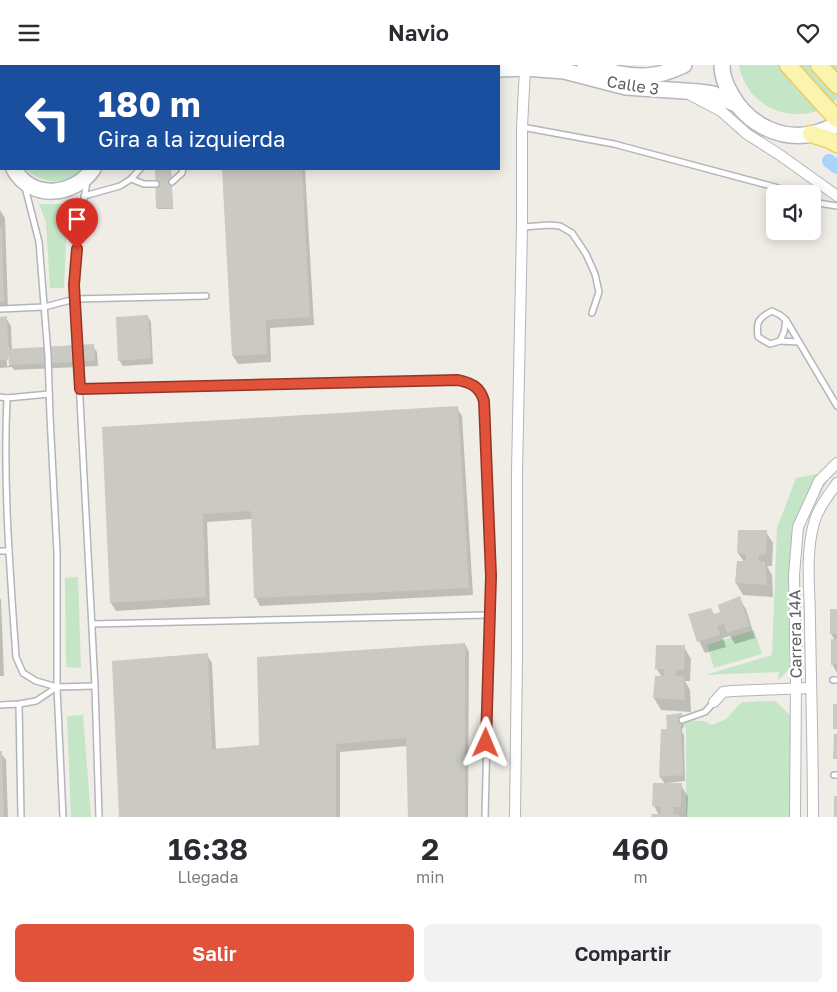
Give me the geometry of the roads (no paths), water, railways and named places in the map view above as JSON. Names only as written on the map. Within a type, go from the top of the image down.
[{"type":"main road","name":"Calle 3","points":[[585,65],[618,74],[636,76],[655,75],[684,65]]},
{"type":"main road","points":[[722,65],[727,87],[736,104],[746,116],[760,125],[772,131],[798,136],[811,135],[837,124]]},
{"type":"main road","points":[[788,65],[837,119]]},
{"type":"main road","points":[[819,65],[837,85]]},
{"type":"main road","name":"Calle 3","points":[[500,69],[525,67],[564,71],[626,87],[712,94],[736,104]]},
{"type":"main road","points":[[811,135],[837,144]]},
{"type":"main road","points":[[16,172],[31,185],[40,189],[56,191],[71,188],[80,183],[91,172]]},
{"type":"street","points":[[515,817],[517,472],[522,127],[525,67]]},
{"type":"street","points":[[681,91],[720,111],[747,134],[780,155],[837,197]]},
{"type":"street","name":"Carrera 14A","points":[[795,817],[796,689],[794,575],[798,527],[819,481],[837,463]]},
{"type":"street","name":"Carrera 14A","points":[[812,817],[813,753],[808,552],[814,522],[824,501],[837,483]]},
{"type":"street","points":[[714,702],[723,692],[811,688]]},
{"type":"lane","points":[[522,127],[614,144],[766,186]]},
{"type":"lane","points":[[84,196],[120,186],[131,179],[139,170]]},
{"type":"lane","points":[[172,182],[183,170]]},
{"type":"lane","points":[[16,172],[39,242],[48,355],[57,552],[57,687],[63,817]]},
{"type":"lane","points":[[91,172],[84,196],[78,231],[74,285],[95,686],[99,817]]},
{"type":"lane","points":[[131,179],[144,184],[156,184]]},
{"type":"lane","points":[[821,203],[837,205]]},
{"type":"lane","points":[[522,227],[560,226],[572,233],[586,254],[595,274],[599,292],[592,313]]},
{"type":"lane","points":[[0,309],[44,307],[75,299],[206,296]]},
{"type":"lane","points":[[799,342],[780,341],[770,344],[758,337],[756,327],[761,316],[772,311],[786,320],[837,406]]},
{"type":"lane","points":[[780,341],[786,320]]},
{"type":"lane","points":[[80,389],[458,380],[468,382],[482,393],[484,401],[491,576],[485,817]]},
{"type":"lane","points":[[0,397],[7,399],[49,394]]},
{"type":"lane","points":[[7,399],[5,437],[9,551],[16,657],[23,673],[36,681],[57,687],[95,686]]},
{"type":"lane","points":[[0,551],[9,551]]},
{"type":"lane","points":[[92,624],[489,615]]},
{"type":"lane","points":[[0,705],[36,701],[57,687]]},
{"type":"lane","points":[[682,720],[705,711],[714,702]]},
{"type":"lane","points":[[19,704],[21,817]]},
{"type":"waterway","points":[[829,161],[837,167]]}]
